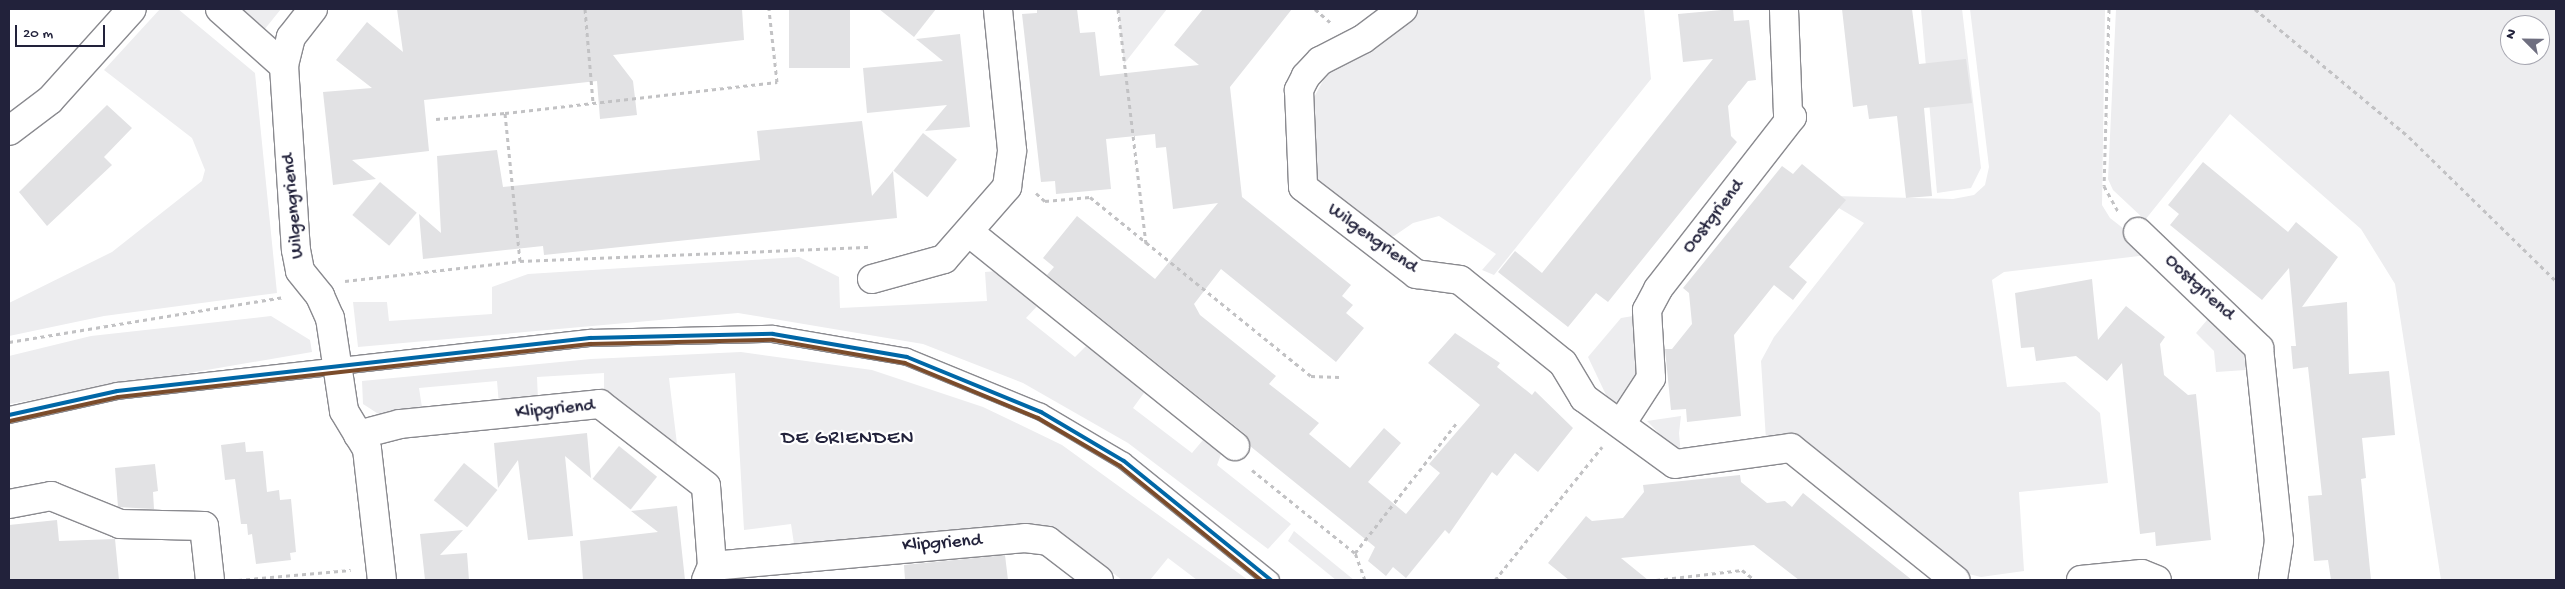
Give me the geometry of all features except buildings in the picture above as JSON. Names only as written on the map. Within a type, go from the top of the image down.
[{"type":"street","points":[[9,131],[50,100],[132,9]]},
{"type":"street","points":[[220,9],[284,66]]},
{"type":"street","name":"Wilgengriend","points":[[313,9],[291,37],[284,66],[296,250],[310,285],[330,318],[337,367]]},
{"type":"street","points":[[872,279],[944,259],[970,232],[1007,186],[1012,150],[998,9]]},
{"type":"street","name":"Wilgengriend","points":[[1402,9],[1364,39],[1320,61],[1306,76],[1299,90],[1303,187],[1416,274],[1460,280],[1562,363],[1584,398],[1621,424]]},
{"type":"street","name":"Oostgriend","points":[[1621,424],[1651,378],[1647,310],[1658,289],[1792,118],[1788,114],[1784,9]]},
{"type":"street","points":[[970,232],[1235,446]]},
{"type":"street","name":"Oostgriend","points":[[2138,232],[2259,348],[2279,541],[2273,580]]},
{"type":"street","points":[[337,367],[344,412],[358,435],[371,467],[381,574]]},
{"type":"street","name":"Klipgriend","points":[[358,435],[400,424],[600,404],[706,486],[709,573],[1025,538],[1048,541],[1099,580]]},
{"type":"street","points":[[1621,424],[1675,464],[1792,448],[1955,580]]},
{"type":"street","points":[[9,504],[51,496],[120,524],[204,526],[210,580]]},
{"type":"street","points":[[2082,580],[2142,574],[2157,580]]},
{"type":"lane","points":[[9,415],[117,392],[337,367],[640,336],[772,334],[907,357],[1017,401],[1124,461],[1271,580]]},
{"type":"path","points":[[585,9],[593,103]]},
{"type":"path","points":[[436,120],[777,82],[769,9]]},
{"type":"path","points":[[1118,9],[1146,244]]},
{"type":"path","points":[[2109,9],[2104,186],[2112,204],[2138,232]]},
{"type":"path","points":[[2255,9],[2409,137],[2556,281]]},
{"type":"path","points":[[505,113],[520,261]]},
{"type":"path","points":[[1009,170],[1045,201],[1090,197],[1311,376],[1339,377]]},
{"type":"path","points":[[9,342],[287,297],[310,285],[520,261],[876,247]]},
{"type":"path","points":[[1355,553],[1458,422]]},
{"type":"path","points":[[1495,580],[1621,424]]},
{"type":"path","points":[[1235,446],[1239,459],[1355,553],[1364,580]]},
{"type":"path","points":[[1656,580],[1742,570],[1755,580]]},
{"type":"path","points":[[232,580],[381,574]]},
{"type":"shaded area","points":[[160,9],[178,9],[255,73],[277,293],[104,316],[9,336],[9,303],[112,252],[202,181],[205,170],[192,138],[104,70]]},
{"type":"shaded area","points":[[241,9],[281,9],[264,30]]},
{"type":"shaded area","points":[[1118,9],[1167,9],[1124,64]]},
{"type":"shaded area","points":[[1412,9],[1644,9],[1651,79],[1494,275],[1482,270],[1496,254],[1439,216],[1413,223],[1394,236],[1374,235],[1311,185],[1307,110],[1324,79],[1342,60]]},
{"type":"shaded area","points":[[1921,9],[1962,9],[1981,168],[1971,188],[1937,193]]},
{"type":"shaded area","points":[[1970,9],[2105,9],[2102,205],[2110,218],[2156,254],[2004,272],[1992,280],[2007,387],[2065,382],[2100,413],[2108,483],[2019,492],[2024,571],[1981,577],[1956,571],[1800,437],[1766,440],[1761,361],[1774,337],[1864,223],[1832,204],[1834,196],[1953,199],[1974,195],[1985,185],[1989,167]]},
{"type":"shaded area","points":[[2116,9],[2556,9],[2556,580],[2441,580],[2395,284],[2361,229],[2230,114],[2145,220],[2113,190],[2108,179]]},
{"type":"shaded area","points":[[799,257],[839,277],[840,308],[987,301],[985,272],[997,271],[1042,301],[1026,318],[1075,357],[1089,343],[1149,386],[1133,408],[1192,453],[1208,434],[1224,446],[1217,465],[1291,524],[1268,549],[1128,443],[1023,383],[923,344],[738,313],[358,347],[353,302],[387,302],[389,321],[492,314],[492,287],[528,274]]},
{"type":"shaded area","points":[[2213,313],[2243,343],[2246,370],[2216,372],[2214,351],[2196,333]]},
{"type":"shaded area","points":[[271,316],[310,340],[312,352],[9,404],[9,356],[91,336]]},
{"type":"shaded area","points":[[1633,316],[1641,375],[1629,399],[1617,403],[1607,397],[1588,357],[1621,318]]},
{"type":"shaded area","points":[[741,352],[872,370],[983,407],[1062,445],[1248,580],[1197,580],[1168,558],[1150,580],[1122,580],[1057,530],[1037,527],[794,544],[791,524],[744,530],[735,373],[669,378],[677,444],[604,391],[604,373],[537,377],[538,400],[499,405],[497,381],[419,388],[423,414],[380,415],[363,404],[362,381],[591,359]]},
{"type":"shaded area","points":[[1681,416],[1679,433],[1681,456],[1647,421]]},
{"type":"shaded area","points":[[1294,531],[1354,580],[1336,580],[1288,541]]},
{"type":"transit line","points":[[9,415],[117,391],[590,338],[773,334],[907,357],[1041,412],[1124,461],[1271,580]]},
{"type":"transit line","points":[[10,421],[118,397],[590,344],[773,340],[905,363],[1038,418],[1120,466],[1261,580]]},
{"type":"district","name":"DE GRIENDEN","points":[[848,439]]}]
